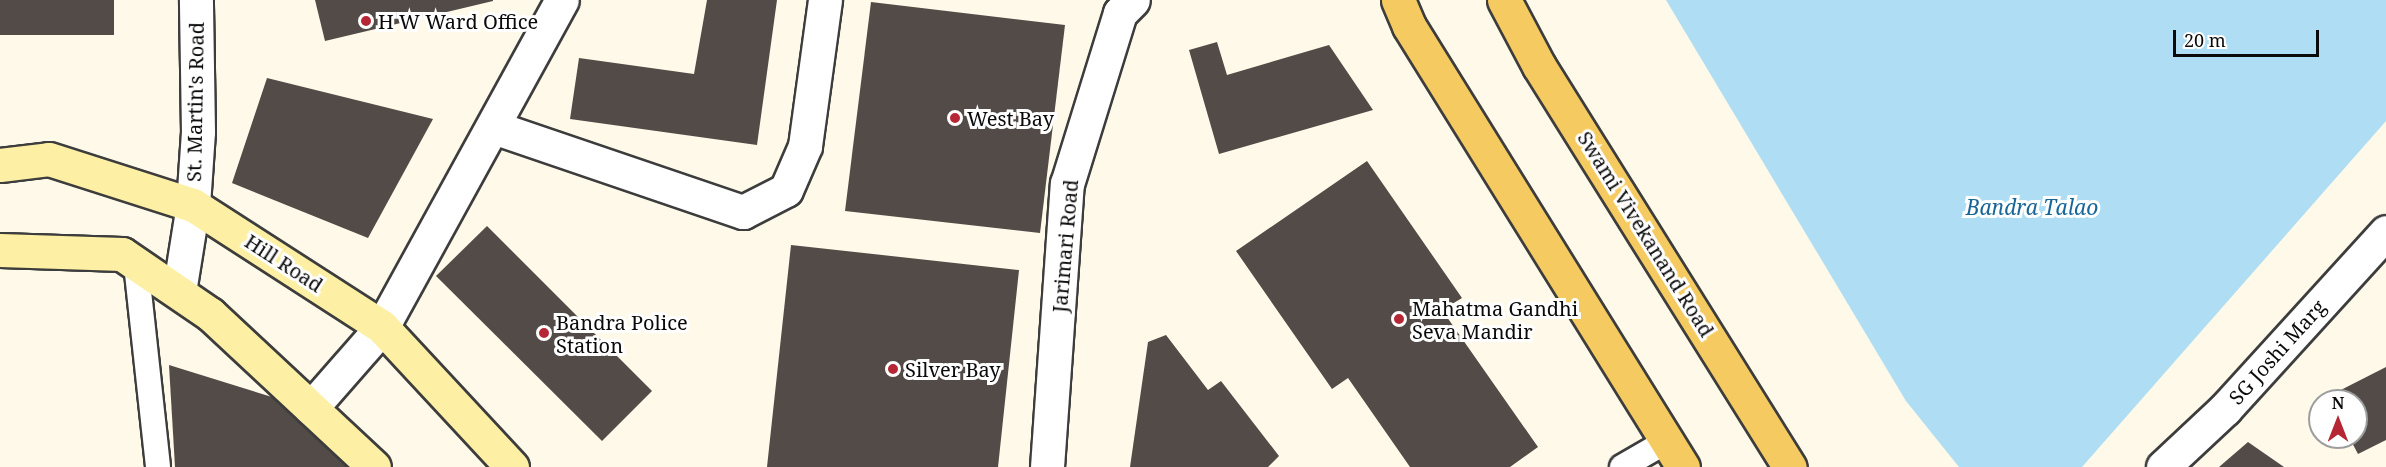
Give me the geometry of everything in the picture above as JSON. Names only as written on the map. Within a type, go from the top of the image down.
[{"type":"main road","points":[[1398,0],[1409,26],[1675,454]]},
{"type":"main road","name":"Swami Vivekanand Road","points":[[1504,0],[1539,66],[1790,467]]},
{"type":"main road","name":"Hill Road","points":[[0,165],[49,159],[193,205],[382,327],[513,467]]},
{"type":"main road","points":[[0,250],[122,254],[210,314],[374,467]]},
{"type":"street","name":"St. Martin's Road","points":[[179,292],[193,205],[198,132],[196,0]]},
{"type":"street","points":[[311,408],[382,327],[562,0]]},
{"type":"street","points":[[493,127],[743,212],[786,190],[806,146],[825,0]]},
{"type":"street","name":"Jarimari Road","points":[[1047,467],[1068,184],[1120,13],[1133,0]]},
{"type":"street","name":"SG Joshi Marg","points":[[2163,467],[2225,409],[2386,232]]},
{"type":"lane","points":[[136,264],[158,467]]},
{"type":"lane","points":[[1622,467],[1675,454]]},
{"type":"water","name":"Bandra Talao","points":[[1666,0],[2386,0],[2386,121],[2082,467],[1959,467],[1906,401]]},
{"type":"building","points":[[0,0],[114,0],[114,35],[0,35]]},
{"type":"building","name":"H W Ward Office","points":[[315,0],[493,0],[493,1],[325,41]]},
{"type":"building","points":[[707,0],[777,0],[757,145],[570,119],[579,58],[694,74]]},
{"type":"building","name":"West Bay","points":[[871,2],[1065,25],[1040,233],[845,211]]},
{"type":"building","points":[[1217,42],[1227,75],[1329,45],[1373,110],[1219,154],[1189,50]]},
{"type":"building","points":[[267,78],[433,119],[368,238],[232,183]]},
{"type":"building","points":[[1367,161],[1462,298],[1442,310],[1538,447],[1510,467],[1410,467],[1348,378],[1332,389],[1236,251]]},
{"type":"building","name":"Bandra Police Station","points":[[487,226],[652,391],[602,441],[436,276]]},
{"type":"building","name":"Silver Bay","points":[[791,245],[1019,270],[998,467],[767,467]]},
{"type":"building","points":[[1166,335],[1208,390],[1221,381],[1279,456],[1268,467],[1130,467],[1148,342]]},
{"type":"building","points":[[169,365],[285,401],[348,467],[175,467]]},
{"type":"building","points":[[2386,367],[2386,440],[2368,449],[2368,389],[2343,389]]},
{"type":"building","points":[[2248,442],[2284,467],[2219,467]]},
{"type":"building","points":[[2355,449],[2368,449],[2358,454]]},
{"type":"place","name":"H W Ward Office","points":[[366,21]]},
{"type":"place","name":"West Bay","points":[[955,118]]},
{"type":"place","name":"Mahatma Gandhi Seva Mandir","points":[[1399,319]]},
{"type":"place","name":"Bandra Police Station","points":[[544,333]]},
{"type":"place","name":"Silver Bay","points":[[893,369]]}]
